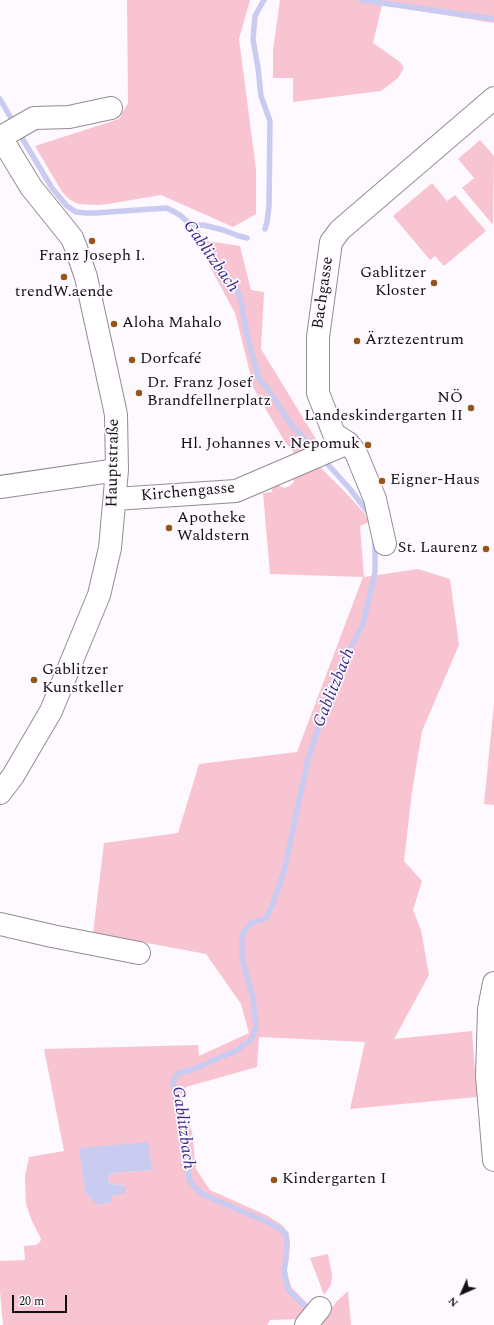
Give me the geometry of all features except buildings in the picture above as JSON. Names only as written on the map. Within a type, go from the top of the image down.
[{"type":"street","name":"Bachgasse","points":[[385,544],[375,499],[356,452],[343,445],[334,434],[318,393],[318,337],[331,242],[340,230],[494,98]]},
{"type":"street","points":[[9,132],[34,118],[69,117],[111,108]]},
{"type":"street","name":"Hauptstraße","points":[[0,793],[13,776],[51,711],[99,595],[110,548],[117,470],[116,414],[86,277],[72,238],[31,187],[9,132]]},
{"type":"street","name":"Kirchengasse","points":[[115,499],[236,491],[343,445]]},
{"type":"street","points":[[0,487],[117,470]]},
{"type":"street","points":[[0,924],[139,953]]},
{"type":"street","points":[[494,983],[489,1009],[487,1076],[494,1160]]},
{"type":"shaded area","points":[[127,0],[250,0],[239,39],[256,169],[256,214],[233,227],[161,195],[108,204],[78,204],[69,199],[62,192],[35,146],[119,119],[128,103]]},
{"type":"shaded area","points":[[280,0],[494,0],[494,23],[382,5],[373,43],[400,62],[404,68],[398,78],[381,91],[293,102],[293,78],[273,78],[273,50]]},
{"type":"shaded area","points":[[480,140],[494,156],[493,225],[462,188],[474,178],[458,159]]},
{"type":"shaded area","points":[[432,183],[447,201],[455,195],[486,231],[444,266],[435,256],[430,260],[393,216]]},
{"type":"shaded area","points":[[195,239],[240,246],[251,290],[264,292],[261,349],[319,444],[296,455],[285,442],[254,389],[235,313]]},
{"type":"shaded area","points":[[317,464],[364,513],[369,522],[360,526],[364,577],[418,569],[450,579],[459,645],[422,731],[412,792],[404,861],[422,881],[413,910],[421,930],[429,975],[394,1039],[472,1031],[477,1097],[350,1109],[365,1042],[259,1037],[257,1067],[186,1087],[179,1099],[192,1131],[196,1169],[210,1190],[268,1216],[282,1225],[288,1232],[290,1246],[287,1271],[291,1287],[311,1307],[301,1319],[270,1320],[267,1325],[3,1325],[0,1291],[0,1261],[25,1260],[24,1246],[36,1245],[41,1239],[31,1219],[26,1204],[25,1177],[29,1157],[64,1151],[44,1049],[198,1045],[199,1056],[249,1033],[241,1004],[206,954],[93,933],[104,843],[178,833],[199,764],[297,752],[363,577],[270,574],[263,493],[272,492],[272,485],[277,482],[284,488],[290,486],[294,482],[293,476]],"holes":[[[80,1148],[151,1170],[114,1173],[109,1176],[108,1181],[113,1184],[126,1186],[112,1196],[112,1202],[99,1205],[85,1192]]]},
{"type":"shaded area","points":[[494,704],[494,805],[484,804]]},
{"type":"shaded area","points":[[328,1254],[332,1275],[331,1285],[324,1295],[310,1258]]},
{"type":"shaded area","points":[[348,1291],[351,1325],[318,1325],[337,1301]]},
{"type":"water","points":[[148,1142],[152,1170],[114,1173],[109,1176],[108,1181],[113,1184],[126,1186],[126,1193],[112,1196],[112,1202],[99,1205],[92,1200],[85,1192],[79,1148]]},
{"type":"waterway","points":[[264,0],[255,16],[253,39],[261,96],[270,121],[269,206],[265,229]]},
{"type":"waterway","points":[[361,0],[494,19]]},
{"type":"waterway","name":"Gablitzbach","points":[[0,99],[15,125]]},
{"type":"waterway","name":"Gablitzbach","points":[[19,133],[52,188],[67,206],[76,212],[96,213],[167,208],[180,215],[192,226],[199,235],[204,246],[237,289],[241,301],[247,335],[259,379],[268,389],[292,426],[316,451]]},
{"type":"waterway","points":[[192,226],[203,225],[247,238]]},
{"type":"waterway","name":"Gablitzbach","points":[[323,459],[350,489],[370,515]]},
{"type":"waterway","name":"Gablitzbach","points":[[311,1312],[289,1291],[284,1268],[286,1260],[286,1234],[279,1228],[267,1222],[204,1195],[195,1188],[189,1179],[184,1124],[173,1082],[179,1073],[194,1069],[237,1050],[251,1040],[256,1027],[253,998],[242,958],[242,934],[251,923],[266,918],[272,906],[284,871],[308,759],[337,674],[363,624],[375,572],[375,542]]},
{"type":"place","name":"Franz Joseph I.","points":[[92,241]]},
{"type":"place","name":"trendW.aende","points":[[64,277]]},
{"type":"place","name":"Gablitzer Kloster","points":[[434,283]]},
{"type":"place","name":"Aloha Mahalo","points":[[114,324]]},
{"type":"place","name":"Ärztezentrum","points":[[357,341]]},
{"type":"place","name":"Dorfcafé","points":[[132,360]]},
{"type":"place","name":"Dr. Franz Josef Brandfellnerplatz","points":[[139,393]]},
{"type":"place","name":"NÖ Landeskindergarten II","points":[[471,408]]},
{"type":"place","name":"Hl. Johannes v. Nepomuk","points":[[368,445]]},
{"type":"place","name":"Eigner-Haus","points":[[382,481]]},
{"type":"place","name":"Apotheke Waldstern","points":[[169,528]]},
{"type":"place","name":"St. Laurenz","points":[[486,549]]},
{"type":"place","name":"Gablitzer Kunstkeller","points":[[34,680]]},
{"type":"place","name":"Kindergarten I","points":[[274,1180]]}]
